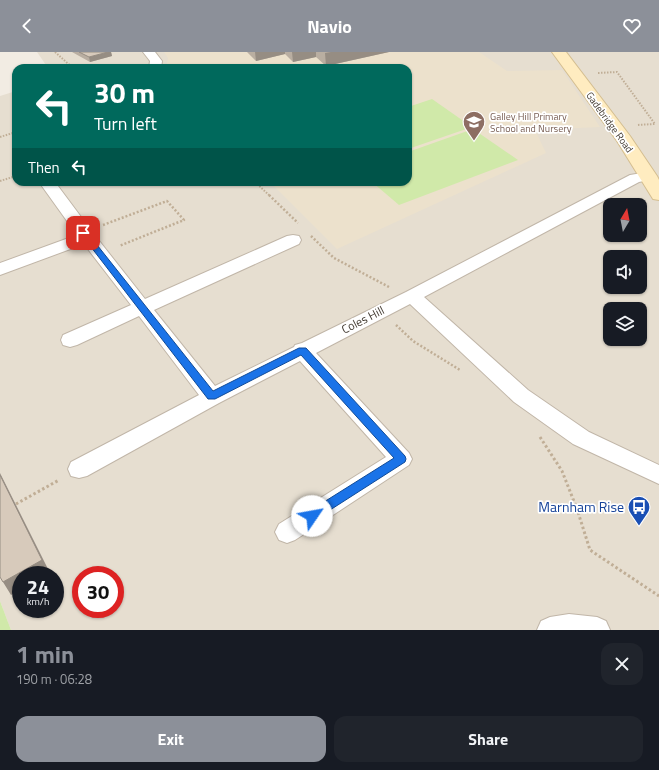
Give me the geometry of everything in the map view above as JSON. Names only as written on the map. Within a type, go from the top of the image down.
[{"type":"street","points":[[149,52],[156,61],[156,64]]},
{"type":"street","name":"Gadebridge Road","points":[[559,52],[615,128],[648,176],[659,195]]},
{"type":"street","name":"Coles Hill","points":[[79,469],[212,397],[381,310],[412,296],[635,178],[648,176]]},
{"type":"street","points":[[50,186],[85,235],[212,397]]},
{"type":"street","points":[[70,340],[300,232]]},
{"type":"street","points":[[0,269],[85,235]]},
{"type":"street","points":[[412,296],[521,396],[581,438],[659,475]]},
{"type":"street","points":[[287,532],[401,459],[302,350]]},
{"type":"street","points":[[550,630],[569,626],[597,630]]},
{"type":"path","points":[[54,52],[68,64]]},
{"type":"path","points":[[575,74],[617,72],[655,124],[615,128]]},
{"type":"path","points":[[0,136],[12,133]]},
{"type":"path","points":[[0,181],[12,177]]},
{"type":"path","points":[[259,186],[300,232],[334,258],[395,290],[402,288],[412,296]]},
{"type":"path","points":[[85,235],[167,201],[184,220],[100,254]]},
{"type":"path","points":[[381,310],[413,341],[466,374]]},
{"type":"path","points":[[535,431],[540,436],[562,471],[577,509],[590,550],[659,596]]},
{"type":"path","points":[[16,504],[79,469]]},
{"type":"shaded area","points":[[37,52],[659,52],[659,630],[11,630],[0,601],[0,96],[12,92],[12,186],[412,186],[412,64],[45,64]]},
{"type":"shaded area","name":"Galley Hill Primary School and Nursery","points":[[164,52],[479,52],[507,71],[562,70],[600,127],[535,130],[546,153],[337,249],[274,186],[412,186],[412,64],[167,64],[168,58]]},
{"type":"green space","points":[[432,99],[472,127],[412,148],[412,106]]},
{"type":"green space","points":[[473,129],[518,160],[399,205],[377,186],[412,186],[412,151]]},
{"type":"green space","points":[[0,601],[11,630],[0,630]]},
{"type":"building","points":[[79,52],[108,52],[89,57]]},
{"type":"building","points":[[0,475],[42,560],[31,566],[12,566],[12,577],[3,582],[0,577]]},
{"type":"place","name":"Galley Hill Primary School and Nursery","points":[[474,142]]},
{"type":"place","name":"Marnham Rise","points":[[639,526]]},
{"type":"route","points":[[83,233],[212,397],[302,350],[401,459],[312,516]]}]
